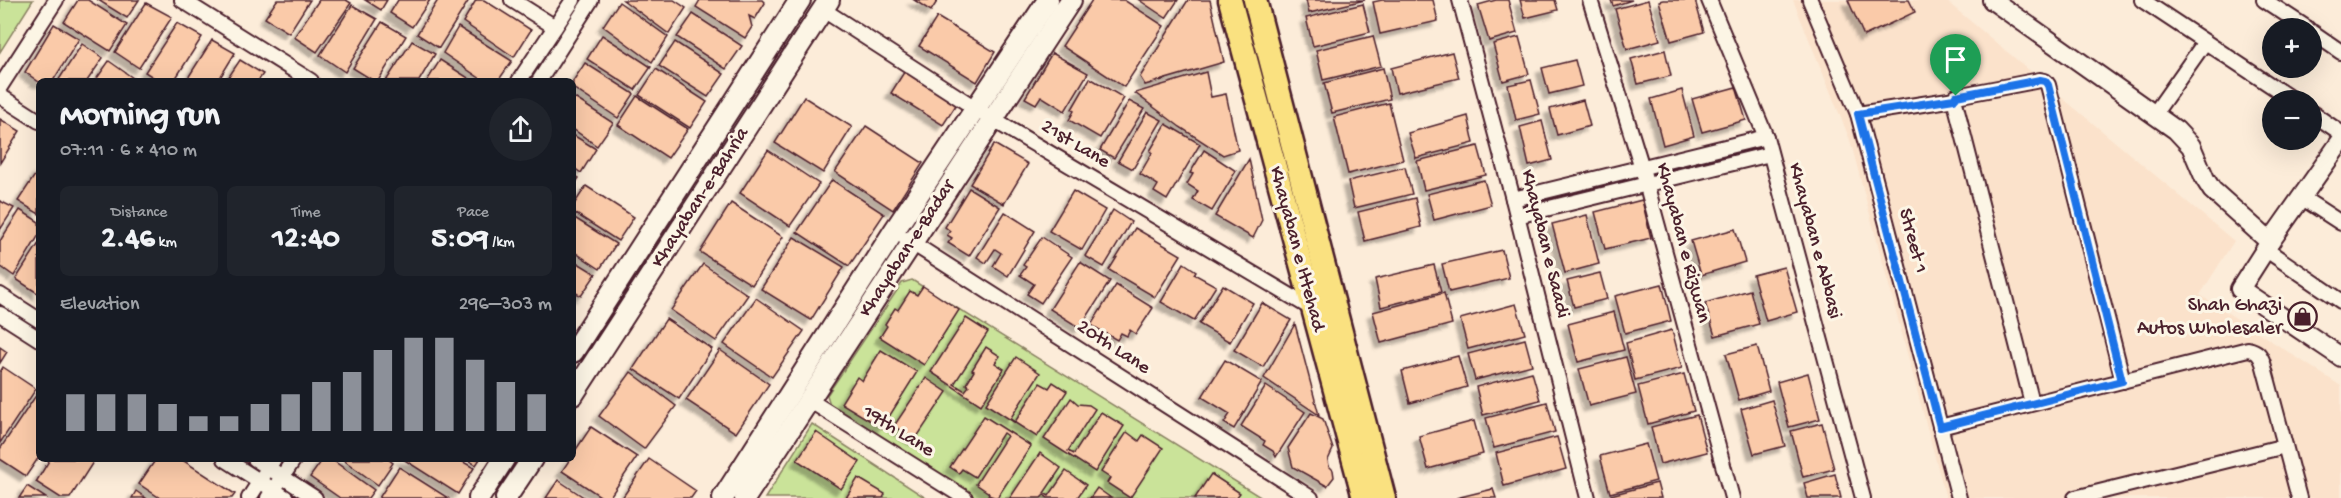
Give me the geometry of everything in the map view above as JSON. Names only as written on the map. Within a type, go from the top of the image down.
[{"type":"main road","name":"Khayaban-e-Bahria","points":[[576,347],[800,0]]},
{"type":"main road","name":"Khayaban-e-Badar","points":[[745,498],[912,243],[1048,0]]},
{"type":"main road","name":"Khayaban-e-Badar","points":[[723,498],[894,231],[1071,0]]},
{"type":"main road","name":"Khayaban e Ittehad","points":[[1230,0],[1311,308],[1364,498]]},
{"type":"main road","name":"Khayaban e Ittehad","points":[[1255,0],[1384,498]]},
{"type":"main road","name":"Khayaban-e-Bahria","points":[[576,390],[826,5]]},
{"type":"main road","points":[[479,498],[502,462]]},
{"type":"main road","points":[[506,498],[530,462]]},
{"type":"street","points":[[0,87],[56,0]]},
{"type":"street","points":[[183,0],[306,78]]},
{"type":"street","points":[[512,0],[555,27]]},
{"type":"street","points":[[521,78],[573,0]]},
{"type":"street","points":[[541,78],[591,0]]},
{"type":"street","name":"Khayaban e Saadi","points":[[1460,0],[1588,498]]},
{"type":"street","name":"Khayaban e Rizwan","points":[[1590,0],[1642,168],[1732,498]]},
{"type":"street","name":"Khayaban e Abbasi","points":[[1709,0],[1766,137],[1863,498]]},
{"type":"street","name":"Street 1","points":[[1810,0],[1858,114],[1959,498]]},
{"type":"street","points":[[1992,0],[2176,130],[2190,146],[2212,190],[2267,246],[2341,300]]},
{"type":"street","points":[[2142,0],[2278,90]]},
{"type":"street","points":[[2264,0],[2292,18]]},
{"type":"street","name":"21st Lane","points":[[826,5],[984,114],[1311,308]]},
{"type":"street","points":[[2322,39],[2341,52]]},
{"type":"street","points":[[2155,113],[2205,42]]},
{"type":"street","points":[[1858,114],[1954,99],[1956,96],[2040,80],[2045,81],[2048,85],[2122,381]]},
{"type":"street","points":[[0,96],[36,119]]},
{"type":"street","points":[[1954,99],[2032,403]]},
{"type":"street","points":[[2322,120],[2341,133]]},
{"type":"street","points":[[1513,199],[1766,137]]},
{"type":"street","points":[[2341,141],[2267,246],[2240,289],[2341,357]]},
{"type":"street","points":[[1517,216],[1770,154]]},
{"type":"street","points":[[2301,197],[2341,223]]},
{"type":"street","name":"20th Lane","points":[[894,231],[1311,498]]},
{"type":"street","points":[[0,295],[36,318]]},
{"type":"street","points":[[0,314],[36,337]]},
{"type":"street","points":[[1940,427],[2248,349],[2255,350],[2261,355],[2299,498]]},
{"type":"street","name":"19th Lane","points":[[809,400],[965,498]]},
{"type":"street","points":[[2075,498],[2285,446]]},
{"type":"street","points":[[230,462],[260,482],[271,494],[285,498]]},
{"type":"street","points":[[271,494],[292,462]]},
{"type":"street","points":[[249,498],[272,463],[283,476],[315,498]]},
{"type":"shaded area","points":[[1793,0],[1945,0],[2234,241],[2200,295],[2341,386],[2341,498],[1946,498],[1850,140]]},
{"type":"green space","points":[[0,0],[33,0],[0,52]]},
{"type":"green space","points":[[912,280],[1262,498],[974,498],[830,405],[827,395],[902,283]]},
{"type":"green space","points":[[812,424],[926,498],[765,498]]},
{"type":"building","points":[[78,0],[88,0],[127,25],[110,51],[64,22]]},
{"type":"building","points":[[98,0],[139,0],[127,18]]},
{"type":"building","points":[[277,0],[310,0],[289,33],[265,18]]},
{"type":"building","points":[[319,0],[346,0],[351,3],[317,52],[294,37]]},
{"type":"building","points":[[365,0],[387,0],[381,10]]},
{"type":"building","points":[[398,0],[430,0],[412,27],[390,13]]},
{"type":"building","points":[[438,0],[469,0],[439,48],[417,34]]},
{"type":"building","points":[[476,0],[484,0],[531,30],[514,57],[463,22]]},
{"type":"building","points":[[623,0],[674,0],[686,8],[669,34]]},
{"type":"building","points":[[700,0],[762,0],[765,3],[755,19],[749,16],[752,27],[745,38],[696,7]]},
{"type":"building","points":[[914,0],[938,0],[931,11]]},
{"type":"building","points":[[1092,0],[1124,0],[1164,26],[1124,87],[1062,46]]},
{"type":"building","points":[[1139,0],[1178,0],[1166,18]]},
{"type":"building","points":[[1188,0],[1210,0],[1224,62],[1145,85],[1140,77]]},
{"type":"building","points":[[1306,0],[1365,0],[1309,13]]},
{"type":"building","points":[[1433,0],[1438,21],[1380,34],[1373,2]]},
{"type":"building","points":[[1496,0],[1508,0],[1517,33],[1489,41],[1478,5]]},
{"type":"building","points":[[1520,0],[1555,0],[1558,10],[1525,18]]},
{"type":"building","points":[[1611,0],[1632,0],[1613,6]]},
{"type":"building","points":[[1648,0],[1660,40],[1627,49],[1615,9]]},
{"type":"building","points":[[1695,0],[1704,32],[1671,41],[1659,1]]},
{"type":"building","points":[[1848,0],[1909,0],[1915,12],[1864,36]]},
{"type":"building","points":[[619,2],[668,37],[652,62],[603,26]]},
{"type":"building","points":[[146,3],[172,17],[139,68],[115,52]]},
{"type":"building","points":[[1363,4],[1370,32],[1313,46],[1306,18]]},
{"type":"building","points":[[352,5],[377,19],[345,72],[320,55]]},
{"type":"building","points":[[693,14],[742,46],[726,69],[677,37]]},
{"type":"building","points":[[937,17],[995,52],[977,82],[919,46]]},
{"type":"building","points":[[382,22],[406,36],[380,78],[369,78],[353,68]]},
{"type":"building","points":[[177,23],[202,37],[176,78],[154,78],[145,72]]},
{"type":"building","points":[[54,24],[79,39],[55,78],[36,78],[36,80],[25,72]]},
{"type":"building","points":[[458,27],[512,61],[500,78],[480,78],[443,53]]},
{"type":"building","points":[[602,35],[651,67],[635,90],[587,59]]},
{"type":"building","points":[[1373,36],[1381,66],[1323,80],[1316,50]]},
{"type":"building","points":[[1519,37],[1529,74],[1503,81],[1493,44]]},
{"type":"building","points":[[212,40],[235,53],[220,78],[188,78]]},
{"type":"building","points":[[412,41],[435,54],[421,78],[388,78]]},
{"type":"building","points":[[675,42],[724,74],[708,97],[659,66]]},
{"type":"building","points":[[82,44],[103,58],[89,78],[60,78]]},
{"type":"building","points":[[1665,50],[1671,76],[1638,84],[1631,59]]},
{"type":"building","points":[[1452,52],[1459,78],[1397,93],[1391,68]]},
{"type":"building","points":[[1052,53],[1088,73],[1065,111],[1041,96],[1036,104],[1025,98]]},
{"type":"building","points":[[240,60],[263,74],[260,78],[228,78]]},
{"type":"building","points":[[440,60],[468,78],[429,78]]},
{"type":"building","points":[[1575,60],[1582,86],[1549,94],[1542,68]]},
{"type":"building","points":[[109,61],[133,78],[97,78]]},
{"type":"building","points":[[585,63],[634,94],[618,118],[576,90],[575,78]]},
{"type":"building","points":[[1383,68],[1390,99],[1332,113],[1324,83]]},
{"type":"building","points":[[656,69],[707,102],[690,128],[639,95]]},
{"type":"building","points":[[906,69],[958,102],[943,125],[891,93]]},
{"type":"building","points":[[1206,72],[1211,97],[1226,94],[1238,150],[1223,155],[1180,127],[1135,93]]},
{"type":"building","points":[[1090,78],[1124,98],[1100,138],[1069,120],[1074,111],[1072,109]]},
{"type":"building","points":[[1531,80],[1540,114],[1516,120],[1508,85]]},
{"type":"building","points":[[1736,87],[1746,120],[1702,132],[1692,99]]},
{"type":"building","points":[[1682,90],[1694,136],[1663,145],[1651,99]]},
{"type":"building","points":[[637,96],[688,129],[668,158],[618,125]]},
{"type":"building","points":[[804,97],[852,127],[823,173],[775,143]]},
{"type":"building","points":[[576,99],[613,123],[597,146],[576,131]]},
{"type":"building","points":[[1583,100],[1590,126],[1557,135],[1550,109]]},
{"type":"building","points":[[1129,101],[1144,109],[1114,158],[1100,150]]},
{"type":"building","points":[[1389,103],[1403,160],[1348,174],[1334,117]]},
{"type":"building","points":[[1147,112],[1162,120],[1133,169],[1118,161]]},
{"type":"building","points":[[1468,116],[1474,143],[1416,158],[1408,133]]},
{"type":"building","points":[[0,119],[20,131],[0,163]]},
{"type":"building","points":[[1542,121],[1552,160],[1529,166],[1520,127]]},
{"type":"building","points":[[1166,124],[1200,144],[1167,200],[1154,192],[1158,185],[1140,174]]},
{"type":"building","points":[[866,126],[923,163],[893,210],[835,172]]},
{"type":"building","points":[[576,137],[596,149],[581,173],[576,169]]},
{"type":"building","points":[[994,144],[1028,164],[1004,204],[970,184]]},
{"type":"building","points":[[1478,146],[1486,175],[1424,190],[1417,161]]},
{"type":"building","points":[[768,150],[819,184],[790,226],[740,193]]},
{"type":"building","points":[[1204,150],[1236,171],[1212,211],[1193,200],[1198,191],[1187,184],[1193,174],[1190,173]]},
{"type":"building","points":[[1249,159],[1262,220],[1253,238],[1215,216]]},
{"type":"building","points":[[1405,167],[1412,194],[1354,208],[1348,181]]},
{"type":"building","points":[[36,174],[36,212],[18,201]]},
{"type":"building","points":[[832,180],[884,214],[849,266],[797,232]]},
{"type":"building","points":[[1484,180],[1491,205],[1434,220],[1427,194]]},
{"type":"building","points":[[586,186],[634,217],[618,241],[576,214],[576,201]]},
{"type":"building","points":[[969,188],[1000,207],[969,256],[948,243],[952,238],[947,235],[950,231],[945,227]]},
{"type":"building","points":[[1073,191],[1105,210],[1082,250],[1049,231]]},
{"type":"building","points":[[1415,198],[1421,227],[1365,241],[1358,212]]},
{"type":"building","points":[[1642,200],[1651,238],[1605,249],[1595,212]]},
{"type":"building","points":[[0,201],[14,208],[0,230]]},
{"type":"building","points":[[731,203],[783,237],[752,285],[700,252]]},
{"type":"building","points":[[20,210],[36,220],[36,240],[14,276],[0,266],[0,241]]},
{"type":"building","points":[[1113,210],[1131,222],[1104,267],[1085,256]]},
{"type":"building","points":[[1005,212],[1035,231],[1008,276],[993,266],[1001,253],[995,249],[986,263],[977,257]]},
{"type":"building","points":[[1587,215],[1599,264],[1565,273],[1552,224]]},
{"type":"building","points":[[576,219],[616,244],[600,269],[576,253]]},
{"type":"building","points":[[1135,228],[1181,255],[1155,297],[1109,270]]},
{"type":"building","points":[[1735,229],[1745,262],[1701,275],[1691,241]]},
{"type":"building","points":[[794,237],[844,267],[811,320],[761,289]]},
{"type":"building","points":[[1042,237],[1072,257],[1041,303],[1027,294],[1034,284],[1020,275],[1026,267],[1023,265]]},
{"type":"building","points":[[36,248],[36,292],[16,279]]},
{"type":"building","points":[[1502,250],[1509,278],[1449,292],[1442,264]]},
{"type":"building","points":[[576,262],[596,274],[581,296],[576,293]]},
{"type":"building","points":[[1080,262],[1110,281],[1080,328],[1050,309]]},
{"type":"building","points":[[1184,263],[1196,271],[1194,274],[1216,286],[1194,321],[1161,302]]},
{"type":"building","points":[[703,264],[748,295],[716,341],[671,310]]},
{"type":"building","points":[[1434,265],[1441,292],[1381,307],[1375,279]]},
{"type":"building","points":[[1784,267],[1797,312],[1766,321],[1753,275]]},
{"type":"building","points":[[1600,273],[1607,299],[1574,307],[1567,281]]},
{"type":"building","points":[[1662,284],[1671,321],[1625,333],[1615,296]]},
{"type":"building","points":[[1116,285],[1153,308],[1136,334],[1130,330],[1127,336],[1121,333],[1117,340],[1091,325]]},
{"type":"building","points":[[1223,285],[1253,303],[1230,342],[1199,324]]},
{"type":"building","points":[[923,286],[959,310],[924,365],[880,337],[895,308],[898,310],[910,291],[917,295]]},
{"type":"building","points":[[1750,290],[1759,324],[1715,336],[1705,303]]},
{"type":"building","points":[[1444,293],[1452,324],[1381,343],[1373,312]]},
{"type":"building","points":[[756,298],[804,331],[772,377],[724,344]]},
{"type":"building","points":[[1262,303],[1291,320],[1263,367],[1234,350]]},
{"type":"building","points":[[1516,304],[1525,334],[1468,349],[1460,319]]},
{"type":"building","points":[[1614,312],[1624,350],[1578,362],[1568,324]]},
{"type":"building","points":[[966,318],[988,332],[954,384],[965,391],[969,386],[966,384],[974,371],[972,370],[986,347],[1000,356],[995,363],[1004,369],[981,405],[931,372]]},
{"type":"building","points":[[666,319],[712,349],[679,399],[633,369]]},
{"type":"building","points":[[1295,324],[1319,415],[1264,378]]},
{"type":"building","points":[[1672,330],[1682,368],[1635,380],[1626,343]]},
{"type":"building","points":[[1525,339],[1532,365],[1475,380],[1468,354]]},
{"type":"building","points":[[1757,346],[1769,391],[1739,400],[1726,354]]},
{"type":"building","points":[[0,347],[7,352],[0,363]]},
{"type":"building","points":[[720,350],[769,384],[736,433],[686,400]]},
{"type":"building","points":[[881,350],[917,372],[882,428],[841,403],[857,377],[862,381]]},
{"type":"building","points":[[1458,356],[1467,387],[1410,403],[1402,371]]},
{"type":"building","points":[[1016,357],[1040,373],[1010,419],[1015,422],[1040,383],[1049,388],[1053,382],[1067,391],[1037,437],[986,404]]},
{"type":"building","points":[[1626,357],[1636,394],[1589,406],[1579,369]]},
{"type":"building","points":[[1225,360],[1262,382],[1234,429],[1224,423],[1230,414],[1202,397]]},
{"type":"building","points":[[3,367],[36,389],[0,443],[0,372]]},
{"type":"building","points":[[631,372],[676,406],[644,449],[599,416]]},
{"type":"building","points":[[1532,372],[1540,400],[1483,415],[1476,387]]},
{"type":"building","points":[[1808,373],[1820,419],[1789,427],[1777,382]]},
{"type":"building","points":[[1684,374],[1694,411],[1648,424],[1638,386]]},
{"type":"building","points":[[926,378],[947,392],[915,440],[894,426]]},
{"type":"building","points":[[1266,386],[1305,412],[1276,457],[1273,451],[1263,445],[1265,441],[1241,426]]},
{"type":"building","points":[[36,395],[36,461],[26,476],[0,459],[0,449]]},
{"type":"building","points":[[1071,398],[1078,404],[1089,405],[1095,409],[1068,451],[1074,454],[1101,412],[1124,426],[1095,472],[1044,439]]},
{"type":"building","points":[[1772,400],[1785,446],[1754,454],[1741,409]]},
{"type":"building","points":[[1547,402],[1555,432],[1494,448],[1486,418]]},
{"type":"building","points":[[1311,413],[1323,419],[1333,449],[1328,460],[1334,477],[1327,486],[1293,467],[1288,448]]},
{"type":"building","points":[[1697,415],[1707,452],[1660,464],[1651,427]]},
{"type":"building","points":[[984,416],[1031,446],[997,498],[988,495],[989,493],[976,484],[1007,436],[1003,433],[975,477],[962,469],[959,473],[950,467]]},
{"type":"building","points":[[1474,421],[1483,454],[1428,469],[1419,436]]},
{"type":"building","points":[[1822,423],[1834,469],[1803,477],[1791,431]]},
{"type":"building","points":[[591,427],[637,457],[609,498],[603,498],[562,471],[568,462],[576,462],[576,450]]},
{"type":"building","points":[[816,432],[860,462],[841,489],[797,460]]},
{"type":"building","points":[[1127,432],[1139,441],[1143,435],[1163,448],[1130,498],[1107,483],[1110,478],[1101,472]]},
{"type":"building","points":[[1557,437],[1566,469],[1504,486],[1496,453]]},
{"type":"building","points":[[1646,444],[1656,481],[1610,493],[1600,456]]},
{"type":"building","points":[[1040,453],[1061,468],[1044,493],[1049,496],[1066,471],[1086,485],[1077,498],[1048,498],[1044,495],[1041,498],[1010,498]]},
{"type":"building","points":[[649,459],[696,491],[691,498],[622,498]]},
{"type":"building","points":[[48,462],[93,462],[70,498],[61,498],[36,482]]},
{"type":"building","points":[[154,462],[186,462],[235,494],[232,498],[160,498],[139,484]]},
{"type":"building","points":[[321,462],[335,462],[374,490],[368,498],[340,498],[310,477]]},
{"type":"building","points":[[346,462],[392,462],[378,485]]},
{"type":"building","points":[[408,462],[463,462],[474,468],[458,494]]},
{"type":"building","points":[[399,467],[448,498],[379,498]]},
{"type":"building","points":[[1211,474],[1240,493],[1236,498],[1195,498]]},
{"type":"building","points":[[1835,474],[1841,498],[1808,498],[1804,483]]},
{"type":"building","points":[[858,478],[885,494],[883,498],[846,498]]},
{"type":"building","points":[[558,480],[585,498],[546,498]]},
{"type":"building","points":[[1657,483],[1661,498],[1611,498],[1611,495]]},
{"type":"building","points":[[27,486],[46,498],[19,498]]},
{"type":"building","points":[[1097,488],[1111,498],[1090,498]]},
{"type":"building","points":[[1493,489],[1496,498],[1456,498]]},
{"type":"building","points":[[136,491],[146,498],[132,498]]},
{"type":"place","name":"Shah Ghazi Autos Wholesaler","points":[[2303,317]]},
{"type":"route","points":[[2040,80],[2045,81],[2048,85],[2122,381],[1940,427],[1858,114],[1954,99],[1956,96],[2040,80]]}]
